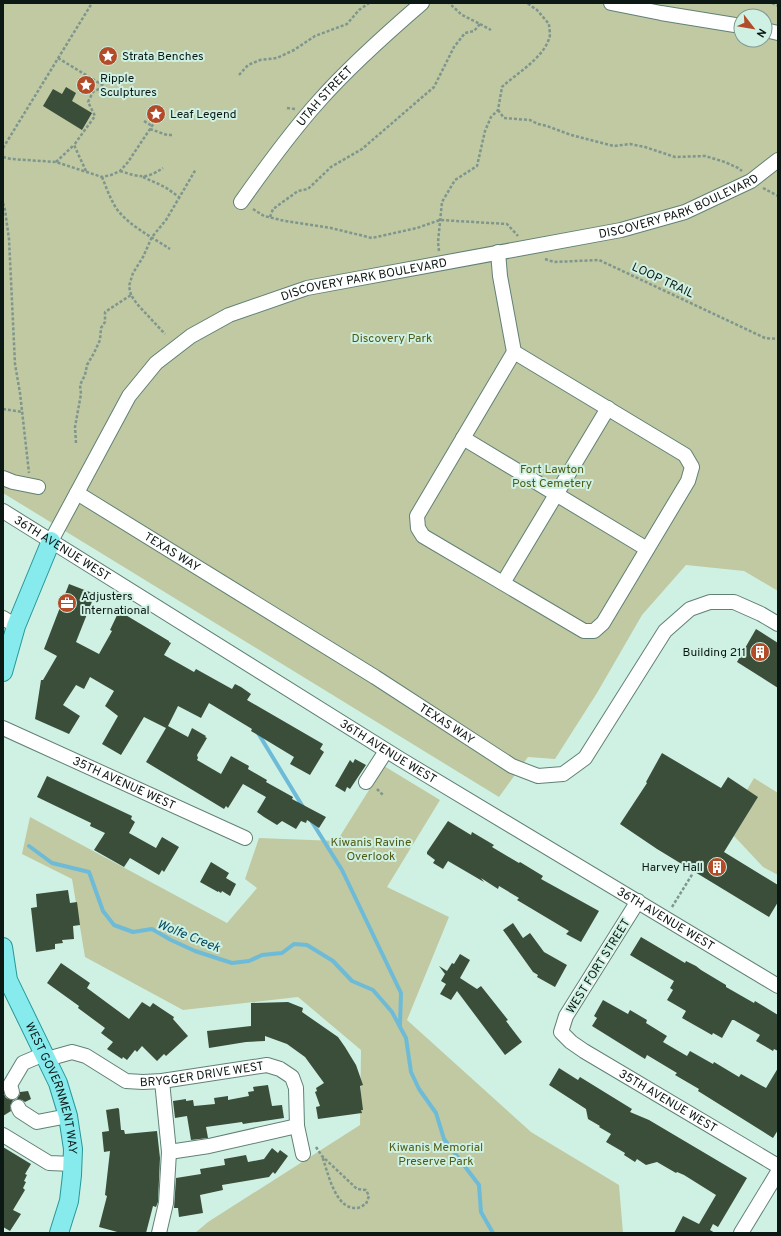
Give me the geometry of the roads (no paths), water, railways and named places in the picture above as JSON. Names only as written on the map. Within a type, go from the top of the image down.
[{"type":"main road","points":[[3,672],[10,622],[51,541]]},
{"type":"main road","name":"WEST GOVERNMENT WAY","points":[[3,947],[5,980],[58,1083],[68,1116],[73,1149],[73,1164],[68,1201],[59,1233]]},
{"type":"street","name":"UTAH STREET","points":[[246,205],[264,170],[318,101],[384,35],[422,3]]},
{"type":"street","points":[[611,3],[733,25]]},
{"type":"street","name":"DISCOVERY PARK BOULEVARD","points":[[51,541],[129,396],[156,363],[191,336],[229,315],[307,288],[621,230],[685,212],[751,180],[778,160]]},
{"type":"street","points":[[498,252],[500,276],[514,352],[417,516],[418,528],[423,536],[584,631],[594,630],[603,623],[648,549],[688,481],[692,467],[685,455],[514,352]]},
{"type":"street","points":[[503,583],[608,408]]},
{"type":"street","points":[[463,438],[648,549]]},
{"type":"street","points":[[3,478],[35,487]]},
{"type":"street","name":"TEXAS WAY","points":[[77,493],[375,677],[512,766],[538,776],[563,774],[585,758],[665,631],[690,609],[710,602],[734,602],[761,614],[778,624]]},
{"type":"street","name":"36TH AVENUE WEST","points":[[3,511],[386,751],[778,986]]},
{"type":"street","name":"35TH AVENUE WEST","points":[[3,728],[245,838]]},
{"type":"street","points":[[366,782],[386,751]]},
{"type":"street","name":"WEST FORT STREET","points":[[561,1032],[566,1016],[638,901]]},
{"type":"street","name":"35TH AVENUE WEST","points":[[561,1032],[571,1042],[584,1051],[778,1166]]},
{"type":"street","name":"BRYGGER DRIVE WEST","points":[[45,1056],[72,1052],[86,1056],[126,1081],[143,1082],[162,1081],[267,1064],[280,1069],[292,1078],[296,1088],[297,1126],[302,1154]]},
{"type":"street","points":[[12,1092],[10,1085],[23,1063],[45,1056]]},
{"type":"street","points":[[159,1233],[166,1203],[169,1152],[162,1081]]},
{"type":"street","points":[[18,1107],[20,1111],[37,1122],[68,1116]]},
{"type":"street","points":[[169,1152],[209,1146],[297,1126]]},
{"type":"street","points":[[3,1135],[49,1163],[73,1164]]},
{"type":"street","points":[[741,1233],[778,1172]]},
{"type":"waterway","points":[[258,733],[303,807]]},
{"type":"waterway","points":[[312,822],[342,870],[401,993],[400,1025]]},
{"type":"waterway","name":"Wolfe Creek","points":[[29,846],[52,863],[89,872],[103,911],[114,925],[133,932],[152,929],[195,951],[232,963],[249,961],[262,955],[282,953],[294,944],[307,945],[333,961],[352,981],[373,990],[392,1012],[406,1038],[411,1072],[419,1089],[436,1113],[444,1139],[479,1185],[481,1212],[493,1233]]},
{"type":"place","name":"Strata Benches","points":[[108,56]]},
{"type":"place","name":"Ripple Sculptures","points":[[86,85]]},
{"type":"place","name":"Leaf Legend","points":[[156,114]]},
{"type":"place","name":"Adjusters International","points":[[67,603]]},
{"type":"place","name":"Building 211","points":[[760,652]]},
{"type":"place","name":"Harvey Hall","points":[[717,867]]},
{"type":"park label","name":"Discovery Park","points":[[392,338]]},
{"type":"park label","name":"Fort Lawton Post Cemetery","points":[[552,476]]},
{"type":"park label","name":"Kiwanis Ravine Overlook","points":[[371,849]]},
{"type":"park label","name":"Kiwanis Memorial Preserve Park","points":[[436,1154]]}]
